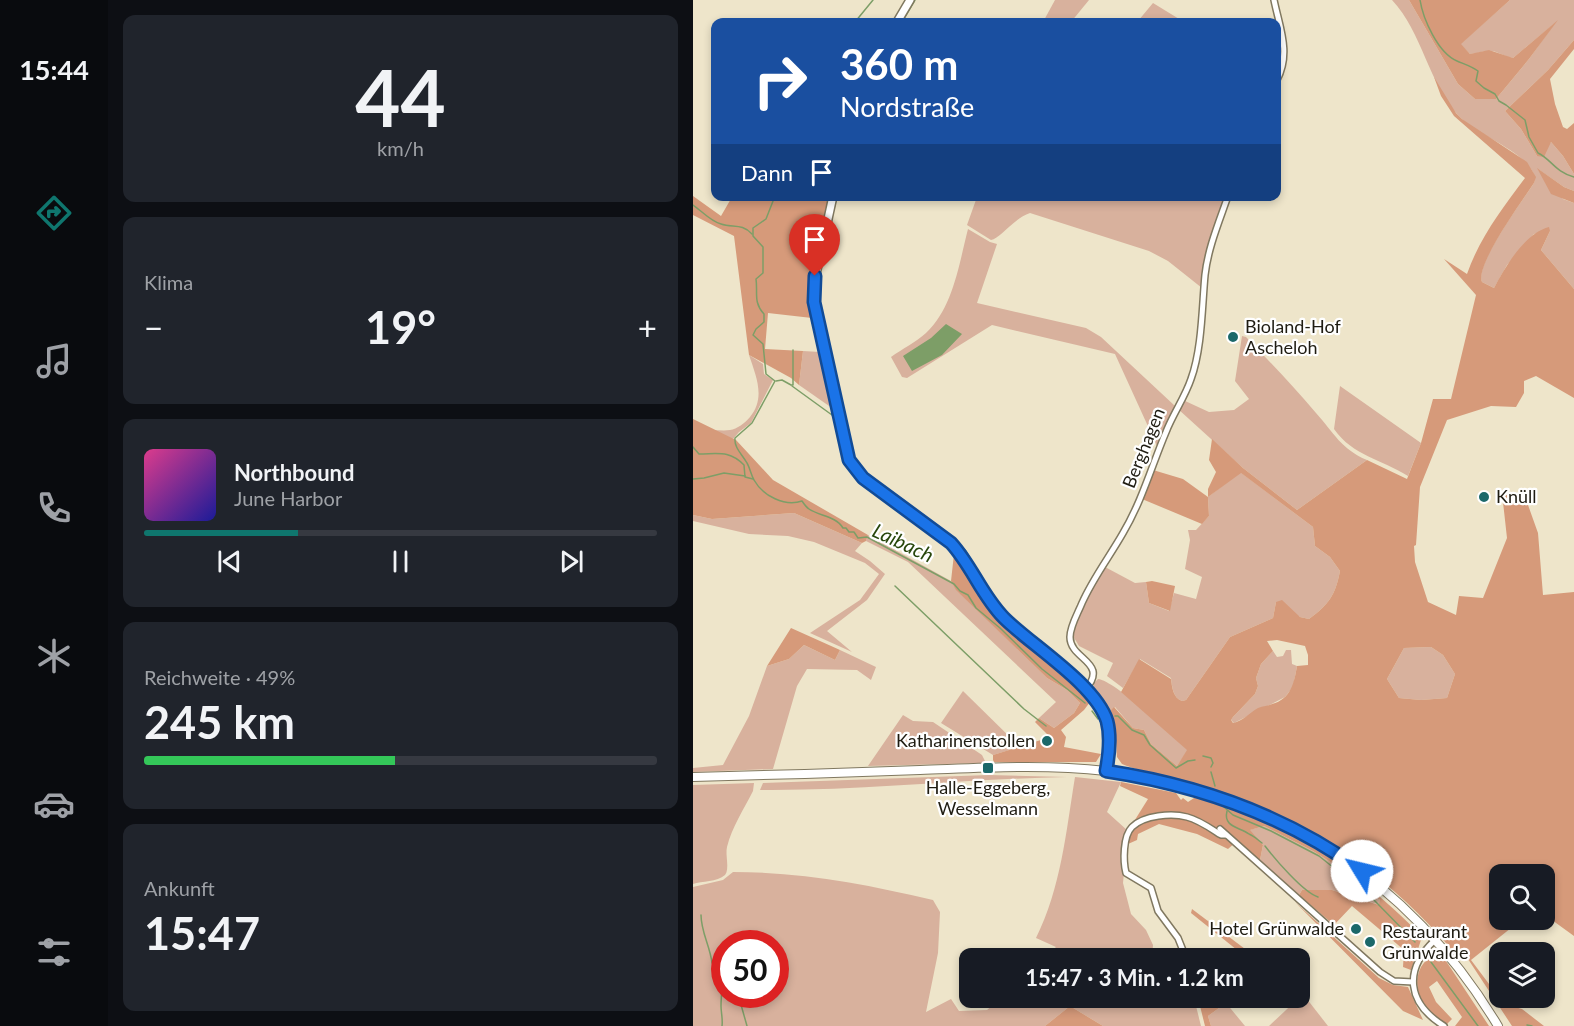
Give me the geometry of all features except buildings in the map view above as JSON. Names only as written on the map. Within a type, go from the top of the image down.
[{"type":"main road","points":[[693,777],[1055,768],[1106,771],[1151,777],[1184,785],[1237,802],[1299,831],[1362,871],[1386,891],[1435,940],[1467,979],[1498,1026]]},
{"type":"street","points":[[899,18],[910,0]]},
{"type":"street","points":[[1275,0],[1279,18]]},
{"type":"street","points":[[1281,31],[1285,51],[1281,71]]},
{"type":"street","points":[[832,201],[813,288],[819,327],[849,460],[863,478],[951,543],[961,554],[986,595],[1003,617],[1053,658],[1096,701],[1107,722],[1106,771]]},
{"type":"street","name":"Berghagen","points":[[1085,690],[1094,673],[1088,662],[1072,645],[1070,635],[1073,624],[1086,592],[1124,531],[1140,498],[1166,431],[1190,382],[1195,361],[1206,273],[1214,237],[1226,201]]},
{"type":"street","points":[[1182,948],[1158,911],[1151,888],[1126,873],[1125,858],[1129,833],[1135,825],[1150,818],[1178,815],[1192,818],[1221,835],[1226,835]]},
{"type":"street","points":[[1220,829],[1380,972],[1394,981],[1413,982]]},
{"type":"street","points":[[1435,940],[1420,959],[1413,982],[1414,991],[1422,1009],[1444,1026]]},
{"type":"shaded area","points":[[1055,0],[1089,0],[1074,18],[1045,18]]},
{"type":"shaded area","points":[[1392,0],[1409,0],[1458,84],[1475,99],[1496,99],[1555,23],[1513,58],[1492,51],[1470,54],[1460,44],[1510,0],[1574,0],[1574,40],[1548,70],[1505,111],[1521,129],[1537,156],[1551,142],[1574,174],[1574,191],[1564,187],[1538,169],[1563,199],[1574,203],[1574,289],[1541,250],[1550,231],[1534,234],[1507,265],[1494,288],[1482,282],[1481,274],[1492,248],[1534,183],[1535,177],[1530,167],[1522,159],[1458,115],[1440,88],[1411,27]]},
{"type":"shaded area","points":[[1409,0],[1510,0],[1461,44],[1470,54],[1489,50],[1513,58],[1558,20],[1496,99],[1475,99],[1458,84]]},
{"type":"shaded area","points":[[1153,3],[1177,18],[1140,18]]},
{"type":"shaded area","points":[[1574,40],[1574,49],[1550,79],[1563,127],[1567,129],[1574,123],[1574,174],[1551,142],[1544,157],[1537,156],[1521,129],[1505,111],[1548,70]]},
{"type":"shaded area","points":[[1434,77],[1462,119],[1527,162],[1536,177],[1492,248],[1482,274],[1482,282],[1494,288],[1524,243],[1540,230],[1549,227],[1550,231],[1541,250],[1574,289],[1574,398],[1536,376],[1524,381],[1524,393],[1516,407],[1491,406],[1447,420],[1420,487],[1416,545],[1414,546],[1415,562],[1428,602],[1456,615],[1459,596],[1483,598],[1507,538],[1502,493],[1528,505],[1538,533],[1543,595],[1574,592],[1574,936],[1555,922],[1555,864],[1489,864],[1489,930],[1508,930],[1494,942],[1489,942],[1489,946],[1471,960],[1489,984],[1489,991],[1468,959],[1459,958],[1436,932],[1386,884],[1330,843],[1269,810],[1210,788],[1127,766],[1122,764],[1117,757],[1115,727],[1110,711],[1114,707],[1133,728],[1144,730],[1151,744],[1177,766],[1187,750],[1121,692],[1139,659],[1171,679],[1177,697],[1182,701],[1186,700],[1230,637],[1273,618],[1276,602],[1282,600],[1300,617],[1309,619],[1322,609],[1336,587],[1340,571],[1330,557],[1315,546],[1313,527],[1241,473],[1208,497],[1208,489],[1216,472],[1209,460],[1212,439],[1243,468],[1297,510],[1367,460],[1407,479],[1421,443],[1433,399],[1451,399],[1476,295],[1444,259],[1467,274],[1485,236],[1525,178],[1454,116],[1441,96]],"holes":[[[1277,640],[1305,646],[1308,665],[1297,666],[1291,690],[1278,702],[1258,708],[1233,723],[1231,720],[1233,717],[1255,694],[1258,686],[1256,678],[1261,664],[1273,651],[1267,641]],[[1431,647],[1443,655],[1455,674],[1447,698],[1421,700],[1399,698],[1387,679],[1404,648]]]},
{"type":"shaded area","points":[[1537,168],[1564,187],[1574,191],[1574,203],[1551,194]]},
{"type":"shaded area","points":[[693,196],[721,216],[730,201],[828,201],[809,288],[812,318],[768,313],[765,349],[803,351],[799,385],[791,378],[749,355],[734,236],[693,215]]},
{"type":"shaded area","points":[[976,201],[1225,201],[1202,288],[1168,261],[1149,251],[1030,213],[1018,219],[991,240],[967,225]]},
{"type":"shaded area","points":[[968,229],[997,244],[977,303],[1086,328],[1101,337],[1175,406],[1157,446],[1115,354],[992,325],[907,378],[902,377],[891,357],[926,333],[943,311],[954,285]]},
{"type":"shaded area","points":[[946,324],[962,334],[942,355],[912,371],[903,356],[931,338]]},
{"type":"shaded area","points":[[1242,336],[1246,337],[1308,403],[1344,446],[1367,460],[1297,510],[1243,468],[1178,409],[1183,400],[1209,412],[1234,410],[1249,399],[1235,381]]},
{"type":"shaded area","points":[[803,351],[820,352],[832,408],[799,385]]},
{"type":"shaded area","points":[[749,355],[763,364],[764,374],[773,380],[751,423],[733,439],[711,430],[735,428],[746,421],[755,410],[759,395]]},
{"type":"shaded area","points":[[1340,386],[1421,443],[1408,476],[1359,451],[1334,429]]},
{"type":"shaded area","points":[[693,419],[736,440],[773,480],[868,535],[866,541],[862,543],[794,513],[712,519],[693,515]]},
{"type":"shaded area","points":[[1153,470],[1183,479],[1208,497],[1209,516],[1202,524],[1142,499]]},
{"type":"shaded area","points":[[1240,472],[1313,527],[1315,546],[1330,557],[1340,571],[1333,593],[1322,609],[1309,619],[1300,617],[1276,602],[1273,618],[1230,637],[1186,700],[1179,700],[1175,695],[1171,678],[1140,659],[1123,688],[1107,676],[1113,663],[1079,646],[1073,636],[1081,609],[1090,591],[1105,567],[1135,583],[1146,582],[1149,603],[1169,611],[1174,593],[1196,599],[1202,577],[1185,569],[1190,540],[1188,530],[1196,530],[1209,516],[1208,497]]},
{"type":"shaded area","points":[[794,513],[862,543],[855,551],[885,574],[867,600],[827,631],[852,652],[810,633],[860,600],[879,574],[865,563],[814,542],[788,536],[749,534],[693,521],[693,515],[712,519]]},
{"type":"shaded area","points":[[868,535],[951,581],[957,590],[1047,678],[1067,690],[1080,703],[1074,713],[1054,728],[1039,718],[1056,702],[908,562],[866,541]]},
{"type":"shaded area","points":[[954,554],[995,614],[1090,702],[1061,730],[1066,737],[1064,747],[1101,754],[1096,762],[994,762],[993,755],[1044,739],[1047,734],[1035,722],[1039,718],[1054,728],[1074,713],[1080,703],[1067,690],[1047,678],[956,590],[951,581]]},
{"type":"shaded area","points":[[1152,581],[1175,586],[1170,611],[1149,603],[1146,582]]},
{"type":"shaded area","points":[[791,628],[840,650],[835,660],[804,645],[789,659],[767,666]]},
{"type":"shaded area","points":[[804,645],[835,660],[840,650],[876,667],[871,680],[857,670],[807,669],[797,686],[773,769],[693,772],[693,768],[723,765],[749,716],[767,666],[789,659]]},
{"type":"shaded area","points":[[1431,647],[1443,655],[1455,674],[1447,698],[1421,700],[1399,698],[1387,679],[1404,648]]},
{"type":"shaded area","points":[[1286,650],[1291,650],[1292,664],[1297,666],[1293,687],[1285,697],[1234,723],[1231,720],[1233,717],[1255,694],[1258,686],[1256,678],[1261,664],[1273,651],[1277,657],[1283,656]]},
{"type":"shaded area","points":[[1098,679],[1130,698],[1188,750],[1177,766],[1151,744],[1144,730],[1133,728],[1115,707],[1110,711],[1094,688],[1094,683]]},
{"type":"shaded area","points":[[963,691],[1020,747],[993,755],[941,723]]},
{"type":"shaded area","points":[[903,715],[913,721],[933,722],[982,755],[985,761],[983,763],[868,766]]},
{"type":"shaded area","points":[[989,775],[1067,777],[837,789],[760,790],[763,783]]},
{"type":"shaded area","points":[[1075,777],[1121,782],[1107,812],[1128,831],[1123,883],[1131,914],[1146,930],[1153,948],[1055,948],[1036,938],[1057,880]]},
{"type":"shaded area","points":[[1121,782],[1176,793],[1181,800],[1183,798],[1188,802],[1197,796],[1229,805],[1260,817],[1317,849],[1370,888],[1419,933],[1421,940],[1411,970],[1403,967],[1404,950],[1352,906],[1334,925],[1299,895],[1302,890],[1332,890],[1379,905],[1380,900],[1343,870],[1313,851],[1264,826],[1250,830],[1263,845],[1260,860],[1237,841],[1228,849],[1197,834],[1159,824],[1138,834],[1137,840],[1128,844],[1130,833],[1128,831],[1148,799],[1120,786]]},
{"type":"shaded area","points":[[754,783],[753,791],[729,840],[725,875],[714,880],[693,884],[693,785]]},
{"type":"shaded area","points":[[1264,826],[1313,851],[1343,870],[1380,900],[1380,905],[1332,890],[1302,890],[1299,895],[1260,860],[1263,845],[1249,830]]},
{"type":"shaded area","points":[[733,872],[784,874],[858,884],[933,900],[940,912],[938,953],[926,1012],[951,999],[959,1011],[989,1008],[1068,1008],[1045,1026],[693,1026],[693,887],[723,880]]},
{"type":"shaded area","points":[[1295,902],[1379,978],[1393,985],[1408,987],[1423,1020],[1403,1011]]},
{"type":"shaded area","points":[[1192,909],[1244,948],[1235,948],[1191,913]]},
{"type":"shaded area","points":[[1435,954],[1446,961],[1489,1026],[1455,1026],[1462,1017],[1437,981],[1429,987],[1436,1002],[1452,1019],[1447,1024],[1427,1007],[1419,993],[1418,976],[1424,963]]},
{"type":"shaded area","points":[[1310,1003],[1328,1026],[1269,1026],[1288,1008],[1310,1008]]},
{"type":"shaded area","points":[[1068,1008],[1073,1008],[1103,1026],[1045,1026]]},
{"type":"shaded area","points":[[1073,1008],[1196,1008],[1201,1026],[1103,1026]]},
{"type":"shaded area","points":[[1200,1008],[1219,1008],[1208,1016],[1211,1026],[1205,1026]]},
{"type":"shaded area","points":[[1219,1008],[1230,1008],[1245,1026],[1211,1026],[1208,1016]]},
{"type":"shaded area","points":[[1500,1008],[1522,1009],[1544,1026],[1512,1026]]},
{"type":"waterway","name":"Laibach","points":[[858,18],[873,0]]},
{"type":"waterway","points":[[904,18],[915,0]]},
{"type":"waterway","points":[[1420,0],[1428,26],[1444,51],[1450,57],[1478,71],[1476,81],[1525,120],[1529,137],[1538,153],[1562,172],[1574,177]]},
{"type":"waterway","name":"Laibach","points":[[773,201],[766,219],[753,228],[753,236],[763,247],[763,273],[756,279],[757,301],[764,314],[764,322],[753,335],[763,344],[766,374],[775,381],[752,423],[735,438],[737,448],[754,480],[763,491],[775,499],[789,502],[802,501],[809,509],[836,521],[849,532],[854,532],[858,538],[867,537],[954,584],[968,595],[976,608],[1042,669],[1085,703]]},
{"type":"waterway","points":[[828,234],[836,201]]},
{"type":"waterway","name":"Laibach","points":[[693,205],[717,223],[741,227],[752,234]]},
{"type":"waterway","points":[[818,279],[818,295]]},
{"type":"waterway","points":[[823,327],[843,417]]},
{"type":"waterway","name":"Laibach","points":[[776,381],[782,380],[793,385],[793,350]]},
{"type":"waterway","points":[[792,386],[832,415]]},
{"type":"waterway","points":[[845,426],[853,458],[858,466],[906,505],[954,539],[966,551],[990,593],[1008,615],[1081,676]]},
{"type":"waterway","name":"Laibach","points":[[693,447],[699,454],[723,454],[739,460],[744,465],[745,477],[753,479]]},
{"type":"waterway","name":"Laibach","points":[[693,479],[724,473],[745,476]]},
{"type":"waterway","points":[[895,586],[1024,709],[1046,726]]},
{"type":"waterway","name":"Laibach","points":[[1092,711],[1098,719]]},
{"type":"waterway","name":"Laibach","points":[[1115,716],[1118,716],[1132,730],[1144,735],[1150,745],[1176,768],[1195,760]]},
{"type":"waterway","name":"Laibach","points":[[1203,756],[1211,758],[1213,763],[1211,767]]},
{"type":"waterway","name":"Laibach","points":[[1211,772],[1215,786]]},
{"type":"waterway","name":"Laibach","points":[[1224,807],[1233,815],[1271,831],[1319,856],[1374,900],[1415,942]]},
{"type":"waterway","points":[[1227,811],[1227,820],[1233,826],[1262,843]]},
{"type":"waterway","points":[[1265,846],[1297,882],[1318,897]]},
{"type":"waterway","points":[[701,915],[712,963],[721,977],[722,1026]]},
{"type":"waterway","name":"Laibach","points":[[1431,962],[1478,1026]]},
{"type":"waterway","points":[[742,1008],[747,1026]]},
{"type":"waterway","name":"Laibach","points":[[1527,1025],[1532,1026]]},
{"type":"place","name":"Bioland-Hof Ascheloh","points":[[1233,337]]},
{"type":"place","name":"Knüll","points":[[1484,497]]},
{"type":"place","name":"Katharinenstollen","points":[[1047,741]]},
{"type":"place","name":"Halle-Eggeberg, Wesselmann","points":[[988,768]]},
{"type":"place","name":"Hotel Grünwalde","points":[[1356,929]]},
{"type":"place","name":"Restaurant Grünwalde","points":[[1370,942]]},
{"type":"route","points":[[815,276],[814,302],[844,445],[854,469],[951,543],[961,554],[986,595],[1003,617],[1053,658],[1096,701],[1103,712],[1109,731],[1106,771],[1151,777],[1237,802],[1299,831],[1362,871]]}]
